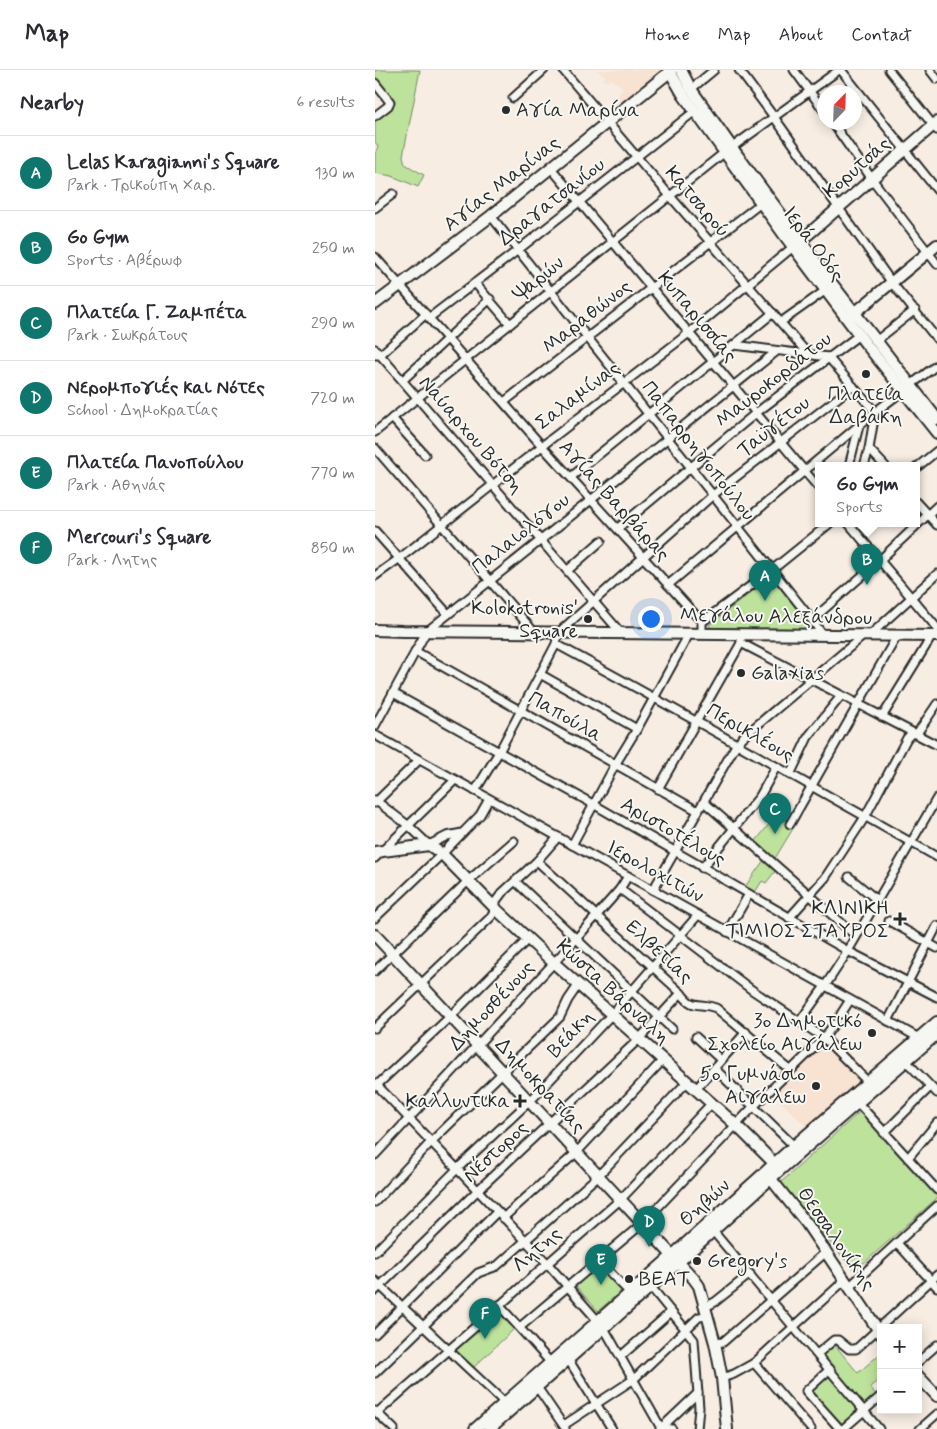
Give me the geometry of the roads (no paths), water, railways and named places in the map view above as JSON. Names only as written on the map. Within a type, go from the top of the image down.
[{"type":"street","points":[[513,98],[544,70]]},
{"type":"street","name":"Κατσαρού","points":[[563,70],[809,355]]},
{"type":"street","name":"Ιερά Οδός","points":[[681,70],[761,203],[797,244],[826,290],[876,341],[937,433]]},
{"type":"street","points":[[691,89],[714,70]]},
{"type":"street","points":[[739,70],[893,283],[937,339]]},
{"type":"street","points":[[794,70],[817,101]]},
{"type":"street","points":[[840,70],[937,190]]},
{"type":"street","name":"Ψαρών","points":[[375,432],[728,150],[840,70]]},
{"type":"street","points":[[889,70],[936,126]]},
{"type":"street","points":[[931,70],[937,78]]},
{"type":"street","name":"Αγίας Μαρίνας","points":[[376,303],[491,216],[670,71]]},
{"type":"street","name":"Ιερά Οδός","points":[[670,71],[695,111],[728,150],[851,316],[859,335],[906,388],[937,419]]},
{"type":"street","points":[[375,83],[391,102],[375,116]]},
{"type":"street","name":"Δραγατσανίου","points":[[377,353],[518,250],[695,111]]},
{"type":"street","name":"Κορυτσάς","points":[[797,244],[936,126]]},
{"type":"street","points":[[838,130],[872,179],[937,264]]},
{"type":"street","name":"Κυπαρισσίας","points":[[551,168],[815,482]]},
{"type":"street","points":[[375,208],[393,194]]},
{"type":"street","name":"Μαραθώνος","points":[[504,402],[761,203]]},
{"type":"street","name":"Παπαρρηγοπούλου","points":[[491,216],[823,635]]},
{"type":"street","name":"Σαλαμίνας","points":[[375,576],[689,333],[797,244]]},
{"type":"street","points":[[851,316],[937,245]]},
{"type":"street","name":"Αγίας Βαρβάρας","points":[[375,257],[541,446],[702,622]]},
{"type":"street","points":[[475,282],[510,324]]},
{"type":"street","points":[[781,322],[826,290]]},
{"type":"street","points":[[403,380],[490,300]]},
{"type":"street","points":[[876,341],[915,310]]},
{"type":"street","points":[[571,477],[773,313]]},
{"type":"street","name":"Μαυροκορδάτου","points":[[618,528],[757,413],[859,335]]},
{"type":"street","points":[[734,345],[829,357],[875,412],[865,462]]},
{"type":"street","name":"Παλαιολόγου","points":[[426,632],[777,351]]},
{"type":"street","name":"Ναύαρχου Βότση","points":[[377,353],[403,380],[621,633]]},
{"type":"street","points":[[668,585],[875,412],[937,365]]},
{"type":"street","name":"Ταϋγέτου","points":[[558,633],[713,495],[853,386]]},
{"type":"street","points":[[392,418],[425,455]]},
{"type":"street","points":[[850,462],[859,426]]},
{"type":"street","points":[[375,448],[535,633]]},
{"type":"street","points":[[869,449],[881,462]]},
{"type":"street","points":[[920,465],[937,450]]},
{"type":"street","points":[[920,523],[937,506]]},
{"type":"street","points":[[920,507],[937,525]]},
{"type":"street","points":[[702,634],[702,622],[772,570],[825,527]]},
{"type":"street","points":[[852,527],[911,597],[935,634],[882,717]]},
{"type":"street","points":[[812,620],[915,527]]},
{"type":"street","points":[[375,531],[448,614]]},
{"type":"street","points":[[568,570],[601,541]]},
{"type":"street","points":[[653,890],[743,737],[810,680],[866,636],[937,574]]},
{"type":"street","name":"Μεγάλου Αλεξάνδρου","points":[[375,630],[702,634],[741,639],[823,635],[897,636],[935,634]]},
{"type":"street","points":[[375,726],[426,632]]},
{"type":"street","points":[[475,791],[499,752],[556,644],[558,633]]},
{"type":"street","points":[[572,845],[593,804],[689,634]]},
{"type":"street","points":[[791,824],[897,636]]},
{"type":"street","points":[[658,789],[741,639],[810,680],[937,745]]},
{"type":"street","name":"Περικλέους","points":[[556,644],[655,697],[937,857]]},
{"type":"street","name":"Παπούλα","points":[[415,651],[698,811]]},
{"type":"street","points":[[540,674],[637,729]]},
{"type":"street","name":"Αριστοτέλους","points":[[393,693],[593,804],[701,868],[848,951],[937,997]]},
{"type":"street","points":[[790,775],[808,737],[841,696]]},
{"type":"street","points":[[789,918],[825,878],[865,817],[907,738],[921,729],[937,704]]},
{"type":"street","name":"Ιερολοχιτών","points":[[375,735],[919,1038]]},
{"type":"street","points":[[419,760],[376,802],[409,826],[429,845]]},
{"type":"street","points":[[701,868],[760,796],[776,767]]},
{"type":"street","points":[[377,854],[409,826],[455,780]]},
{"type":"street","points":[[375,918],[480,815],[489,798]]},
{"type":"street","points":[[799,1021],[848,951],[937,798]]},
{"type":"street","points":[[704,802],[856,936]]},
{"type":"street","points":[[377,854],[429,845],[447,836],[462,833]]},
{"type":"street","points":[[375,1028],[491,917],[496,909],[496,901],[502,893],[537,861],[557,837]]},
{"type":"street","points":[[375,971],[468,880],[514,841]]},
{"type":"street","name":"Κώστα Βάρναλη","points":[[429,845],[442,854],[496,909],[554,963],[736,1125],[777,1166]]},
{"type":"street","name":"Ελβετίας","points":[[537,861],[681,993],[690,1004],[716,1008],[790,1070]]},
{"type":"street","name":"Δημοσθένους","points":[[375,1155],[576,940],[620,889],[628,876]]},
{"type":"street","points":[[849,877],[877,900]]},
{"type":"street","points":[[516,882],[673,1029]]},
{"type":"street","points":[[620,889],[752,990],[824,1038],[868,1082]]},
{"type":"street","points":[[727,932],[749,894]]},
{"type":"street","name":"Βεάκη","points":[[375,1252],[457,1169],[530,1101],[612,1014],[698,915]]},
{"type":"street","points":[[889,921],[937,948]]},
{"type":"street","points":[[888,1021],[937,926]]},
{"type":"street","name":"Δημοκρατίας","points":[[375,935],[676,1258],[699,1286],[715,1343],[722,1378],[727,1429]]},
{"type":"street","points":[[528,938],[450,1016],[376,1085],[547,1263],[601,1324],[661,1429]]},
{"type":"street","points":[[375,1202],[431,1142],[560,1017],[568,1000],[579,984]]},
{"type":"street","name":"Νέστορος","points":[[377,1286],[639,1039],[681,993]]},
{"type":"street","points":[[841,1014],[849,1000]]},
{"type":"street","name":"Θηβών","points":[[777,1166],[794,1146],[937,1022]]},
{"type":"street","points":[[520,1328],[643,1223],[754,1106],[824,1038],[834,1024]]},
{"type":"street","points":[[696,1089],[745,1032]]},
{"type":"street","name":"Θηβών","points":[[475,1429],[551,1363],[651,1287],[676,1258],[777,1166],[858,1103],[937,1034]]},
{"type":"street","points":[[696,1037],[721,1060]]},
{"type":"street","points":[[375,1334],[500,1215],[577,1152],[663,1060]]},
{"type":"street","points":[[906,1061],[937,1092]]},
{"type":"street","points":[[715,1069],[794,1146]]},
{"type":"street","points":[[375,1372],[478,1273],[497,1266],[599,1175],[687,1082]]},
{"type":"street","points":[[884,1133],[930,1087]]},
{"type":"street","points":[[858,1103],[937,1190]]},
{"type":"street","name":"Λητης","points":[[376,1412],[621,1200],[711,1104]]},
{"type":"street","points":[[907,1158],[937,1123]]},
{"type":"street","name":"Θεσσαλονίκης","points":[[777,1166],[771,1178],[800,1214],[877,1329]]},
{"type":"street","name":"Θηβών","points":[[489,1429],[569,1359],[630,1293],[713,1231],[771,1178]]},
{"type":"street","points":[[722,1378],[754,1363],[793,1326],[897,1243],[937,1206]]},
{"type":"street","points":[[713,1231],[879,1429]]},
{"type":"street","points":[[897,1243],[937,1288]]},
{"type":"street","points":[[715,1343],[723,1342],[826,1252]]},
{"type":"street","points":[[599,1260],[630,1293]]},
{"type":"street","points":[[537,1387],[565,1427],[596,1403],[634,1379],[715,1302],[750,1274]]},
{"type":"street","points":[[887,1324],[937,1275]]},
{"type":"street","points":[[377,1286],[423,1325],[447,1350],[505,1403]]},
{"type":"street","points":[[651,1287],[686,1330],[695,1346],[698,1393],[697,1429]]},
{"type":"street","points":[[499,1305],[551,1363]]},
{"type":"street","points":[[621,1356],[671,1312]]},
{"type":"street","points":[[817,1354],[834,1340],[838,1340],[849,1349],[856,1349],[877,1333]]},
{"type":"street","points":[[922,1358],[937,1345]]},
{"type":"street","points":[[569,1359],[612,1429]]},
{"type":"street","points":[[754,1363],[811,1429]]},
{"type":"street","points":[[830,1369],[805,1392],[842,1429],[877,1400]]},
{"type":"street","points":[[922,1380],[937,1396]]},
{"type":"street","points":[[661,1429],[698,1393]]},
{"type":"street","points":[[376,1412],[395,1429]]},
{"type":"street","points":[[920,1429],[937,1414]]},
{"type":"street","points":[[661,1429],[672,1429]]},
{"type":"place","name":"Αγία Μαρίνα","points":[[506,110]]},
{"type":"place","name":"Πλατεία Δαβάκη","points":[[866,374]]},
{"type":"place","name":"Go Gym","points":[[867,585]]},
{"type":"place","name":"Lelas Karagianni's Square","points":[[765,601]]},
{"type":"place","name":"Kolokotronis' Square","points":[[588,619]]},
{"type":"place","name":"Galaxias","points":[[741,673]]},
{"type":"place","name":"Πλατεία Γ. Ζαμπέτα","points":[[775,834]]},
{"type":"place","name":"ΚΛΙΝΙΚΗ ΤΙΜΙΟΣ ΣΤΑΥΡΟΣ","points":[[900,919]]},
{"type":"place","name":"3ο Δημοτικό Σχολείο Αιγάλεω","points":[[872,1033]]},
{"type":"place","name":"5ο Γυμνάσιο Αιγάλεω","points":[[816,1086]]},
{"type":"place","name":"Καλλυντικα","points":[[520,1101]]},
{"type":"place","name":"Νερομπογιές και Νότες","points":[[649,1247]]},
{"type":"place","name":"Gregory's","points":[[697,1261]]},
{"type":"place","name":"ΒΕΑΤ","points":[[629,1279]]},
{"type":"place","name":"Πλατεία Πανοπούλου","points":[[601,1285]]},
{"type":"place","name":"Mercouri's Square","points":[[485,1339]]}]
